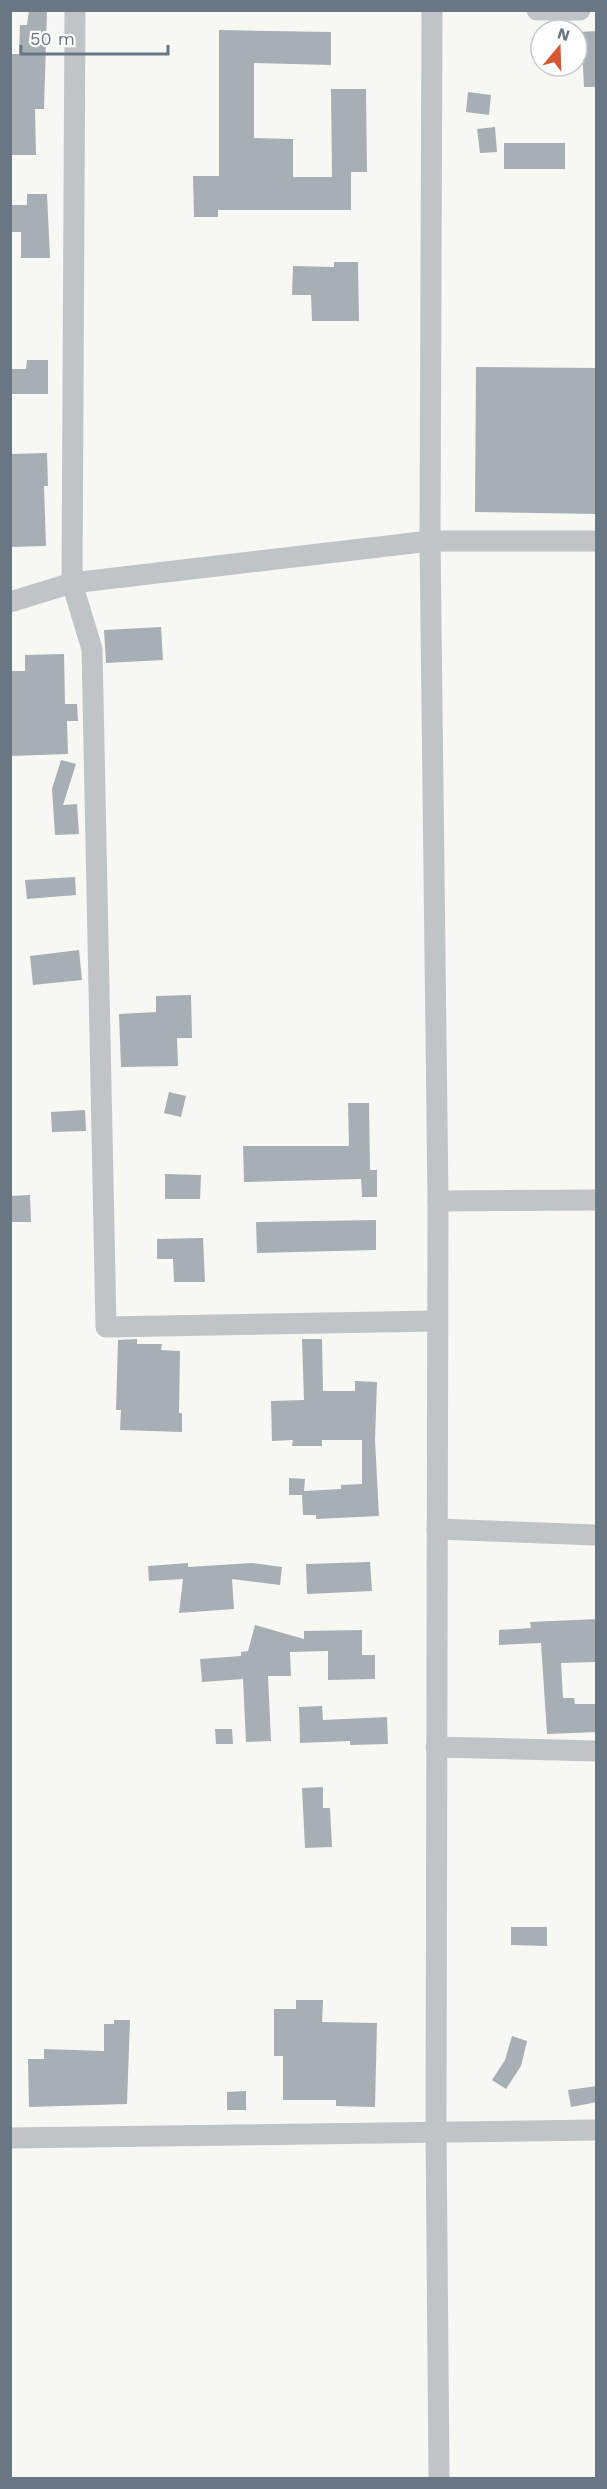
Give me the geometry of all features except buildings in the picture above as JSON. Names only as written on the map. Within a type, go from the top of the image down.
[{"type":"street","points":[[75,10],[72,584],[92,648],[106,1327],[437,1321]]},
{"type":"street","points":[[432,10],[430,541],[438,1201],[436,2131],[439,2478]]},
{"type":"street","points":[[537,10],[580,10]]},
{"type":"street","points":[[10,602],[72,584],[430,541],[597,541]]},
{"type":"street","points":[[438,1201],[597,1200]]},
{"type":"street","points":[[437,1529],[597,1534]]},
{"type":"street","points":[[436,1747],[597,1751]]},
{"type":"street","points":[[10,2138],[597,2130]]}]
